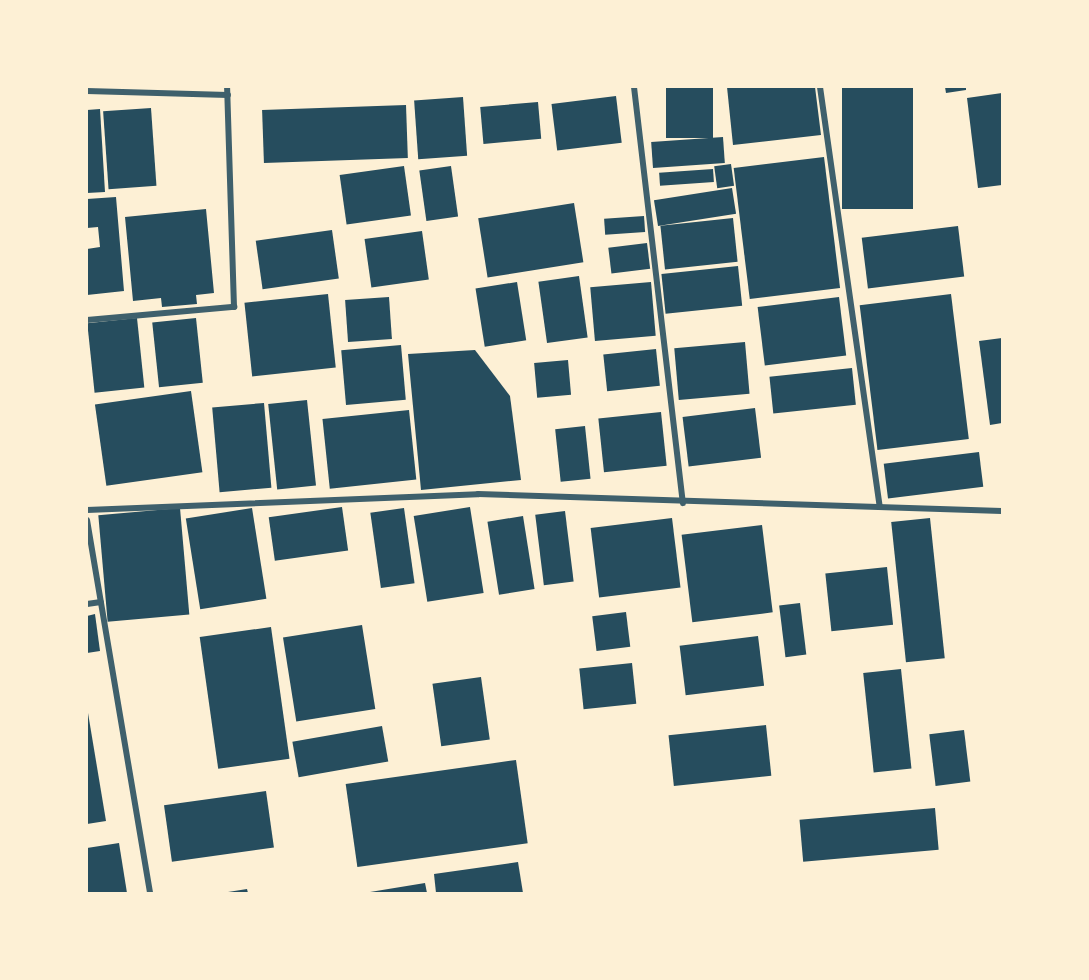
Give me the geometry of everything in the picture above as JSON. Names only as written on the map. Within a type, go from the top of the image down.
[{"type":"street","points":[[87,320],[234,307],[227,87]]},
{"type":"street","points":[[634,87],[683,502]]},
{"type":"street","points":[[820,87],[880,506]]},
{"type":"street","points":[[87,91],[228,95]]},
{"type":"street","points":[[87,510],[478,494],[1002,511]]},
{"type":"street","points":[[87,520],[150,893]]},
{"type":"street","points":[[87,604],[101,602]]},
{"type":"building","points":[[666,87],[713,87],[713,138],[666,138]]},
{"type":"building","points":[[727,87],[815,87],[821,135],[733,145]]},
{"type":"building","points":[[842,87],[913,87],[913,209],[842,209]]},
{"type":"building","points":[[945,87],[966,87],[966,90],[946,93]]},
{"type":"building","points":[[1002,93],[1002,185],[978,188],[967,98]]},
{"type":"building","points":[[616,96],[622,143],[557,151],[551,104]]},
{"type":"building","points":[[463,97],[467,156],[418,159],[414,100]]},
{"type":"building","points":[[538,102],[541,139],[483,144],[480,107]]},
{"type":"building","points":[[406,105],[408,158],[264,163],[262,110]]},
{"type":"building","points":[[151,108],[156,186],[109,189],[103,111]]},
{"type":"building","points":[[100,109],[105,192],[87,193],[87,110]]},
{"type":"building","points":[[723,137],[725,163],[653,168],[651,142]]},
{"type":"building","points":[[824,157],[840,288],[750,299],[734,168]]},
{"type":"building","points":[[731,164],[734,186],[717,188],[714,166]]},
{"type":"building","points":[[404,166],[411,216],[347,225],[340,175]]},
{"type":"building","points":[[451,166],[458,217],[426,221],[419,170]]},
{"type":"building","points":[[713,169],[714,182],[660,186],[659,173]]},
{"type":"building","points":[[732,188],[736,214],[658,226],[654,200]]},
{"type":"building","points":[[116,197],[124,291],[87,295],[87,249],[100,247],[98,227],[87,228],[87,199]]},
{"type":"building","points":[[574,203],[583,262],[488,277],[478,218]]},
{"type":"building","points":[[206,209],[214,293],[196,295],[197,304],[162,307],[161,298],[133,301],[125,217]]},
{"type":"building","points":[[644,216],[645,232],[605,235],[604,219]]},
{"type":"building","points":[[733,218],[738,262],[665,269],[660,226]]},
{"type":"building","points":[[958,226],[964,277],[868,288],[862,238]]},
{"type":"building","points":[[332,230],[339,279],[263,289],[256,241]]},
{"type":"building","points":[[422,231],[429,280],[371,288],[365,239]]},
{"type":"building","points":[[647,243],[650,269],[611,274],[608,248]]},
{"type":"building","points":[[738,266],[742,306],[666,314],[661,274]]},
{"type":"building","points":[[579,276],[588,337],[547,343],[538,282]]},
{"type":"building","points":[[517,282],[526,340],[485,347],[476,289]]},
{"type":"building","points":[[651,282],[656,336],[595,341],[590,287]]},
{"type":"building","points":[[328,294],[336,368],[252,376],[244,303]]},
{"type":"building","points":[[951,294],[969,439],[877,450],[860,305]]},
{"type":"building","points":[[389,297],[392,339],[348,342],[345,300]]},
{"type":"building","points":[[839,297],[846,356],[765,366],[758,307]]},
{"type":"building","points":[[137,318],[144,388],[95,393],[87,323]]},
{"type":"building","points":[[196,318],[203,383],[159,387],[152,323]]},
{"type":"building","points":[[1002,338],[1002,423],[990,425],[979,341]]},
{"type":"building","points":[[745,342],[750,394],[679,400],[674,348]]},
{"type":"building","points":[[401,345],[406,400],[346,405],[341,350]]},
{"type":"building","points":[[656,349],[660,386],[607,391],[603,355]]},
{"type":"building","points":[[475,350],[510,396],[521,480],[421,490],[408,354]]},
{"type":"building","points":[[568,360],[571,395],[537,398],[534,363]]},
{"type":"building","points":[[852,368],[856,405],[773,413],[769,377]]},
{"type":"building","points":[[191,391],[202,472],[106,486],[95,404]]},
{"type":"building","points":[[307,400],[316,486],[277,490],[268,404]]},
{"type":"building","points":[[264,403],[271,488],[220,492],[212,408]]},
{"type":"building","points":[[755,408],[761,458],[689,467],[683,417]]},
{"type":"building","points":[[409,410],[416,480],[330,489],[322,419]]},
{"type":"building","points":[[661,412],[667,466],[604,472],[598,419]]},
{"type":"building","points":[[585,426],[591,479],[561,482],[555,429]]},
{"type":"building","points":[[979,452],[983,487],[888,498],[884,464]]},
{"type":"building","points":[[342,507],[348,551],[275,561],[269,517]]},
{"type":"building","points":[[470,507],[484,593],[427,602],[414,516]]},
{"type":"building","points":[[180,508],[189,615],[108,622],[98,515]]},
{"type":"building","points":[[252,508],[266,599],[200,609],[186,518]]},
{"type":"building","points":[[404,508],[415,583],[381,588],[370,513]]},
{"type":"building","points":[[565,511],[574,581],[544,585],[535,515]]},
{"type":"building","points":[[523,516],[535,589],[499,595],[487,522]]},
{"type":"building","points":[[672,518],[681,587],[599,597],[591,528]]},
{"type":"building","points":[[930,518],[945,658],[906,662],[891,522]]},
{"type":"building","points":[[762,525],[773,612],[692,622],[682,535]]},
{"type":"building","points":[[887,567],[893,625],[831,631],[825,573]]},
{"type":"building","points":[[800,603],[806,655],[785,657],[779,606]]},
{"type":"building","points":[[626,612],[630,647],[597,651],[592,616]]},
{"type":"building","points":[[95,614],[100,651],[87,653],[87,616]]},
{"type":"building","points":[[362,625],[375,709],[296,721],[283,638]]},
{"type":"building","points":[[271,627],[290,759],[218,769],[200,637]]},
{"type":"building","points":[[758,636],[764,686],[686,695],[680,646]]},
{"type":"building","points":[[632,663],[636,704],[584,709],[579,669]]},
{"type":"building","points":[[901,669],[911,768],[874,772],[863,673]]},
{"type":"building","points":[[481,677],[490,739],[441,746],[432,684]]},
{"type":"building","points":[[87,707],[106,821],[87,824]]},
{"type":"building","points":[[766,725],[771,776],[674,786],[669,735]]},
{"type":"building","points":[[382,726],[388,761],[299,777],[292,742]]},
{"type":"building","points":[[964,730],[970,782],[936,786],[929,734]]},
{"type":"building","points":[[516,760],[528,843],[357,867],[346,784]]},
{"type":"building","points":[[266,791],[274,847],[172,862],[164,805]]},
{"type":"building","points":[[935,808],[939,850],[803,862],[800,820]]},
{"type":"building","points":[[119,843],[127,893],[87,893],[87,848]]},
{"type":"building","points":[[518,862],[523,893],[436,893],[434,874]]},
{"type":"building","points":[[425,883],[427,893],[370,893],[370,892]]},
{"type":"building","points":[[247,889],[248,893],[228,893],[228,892]]}]
